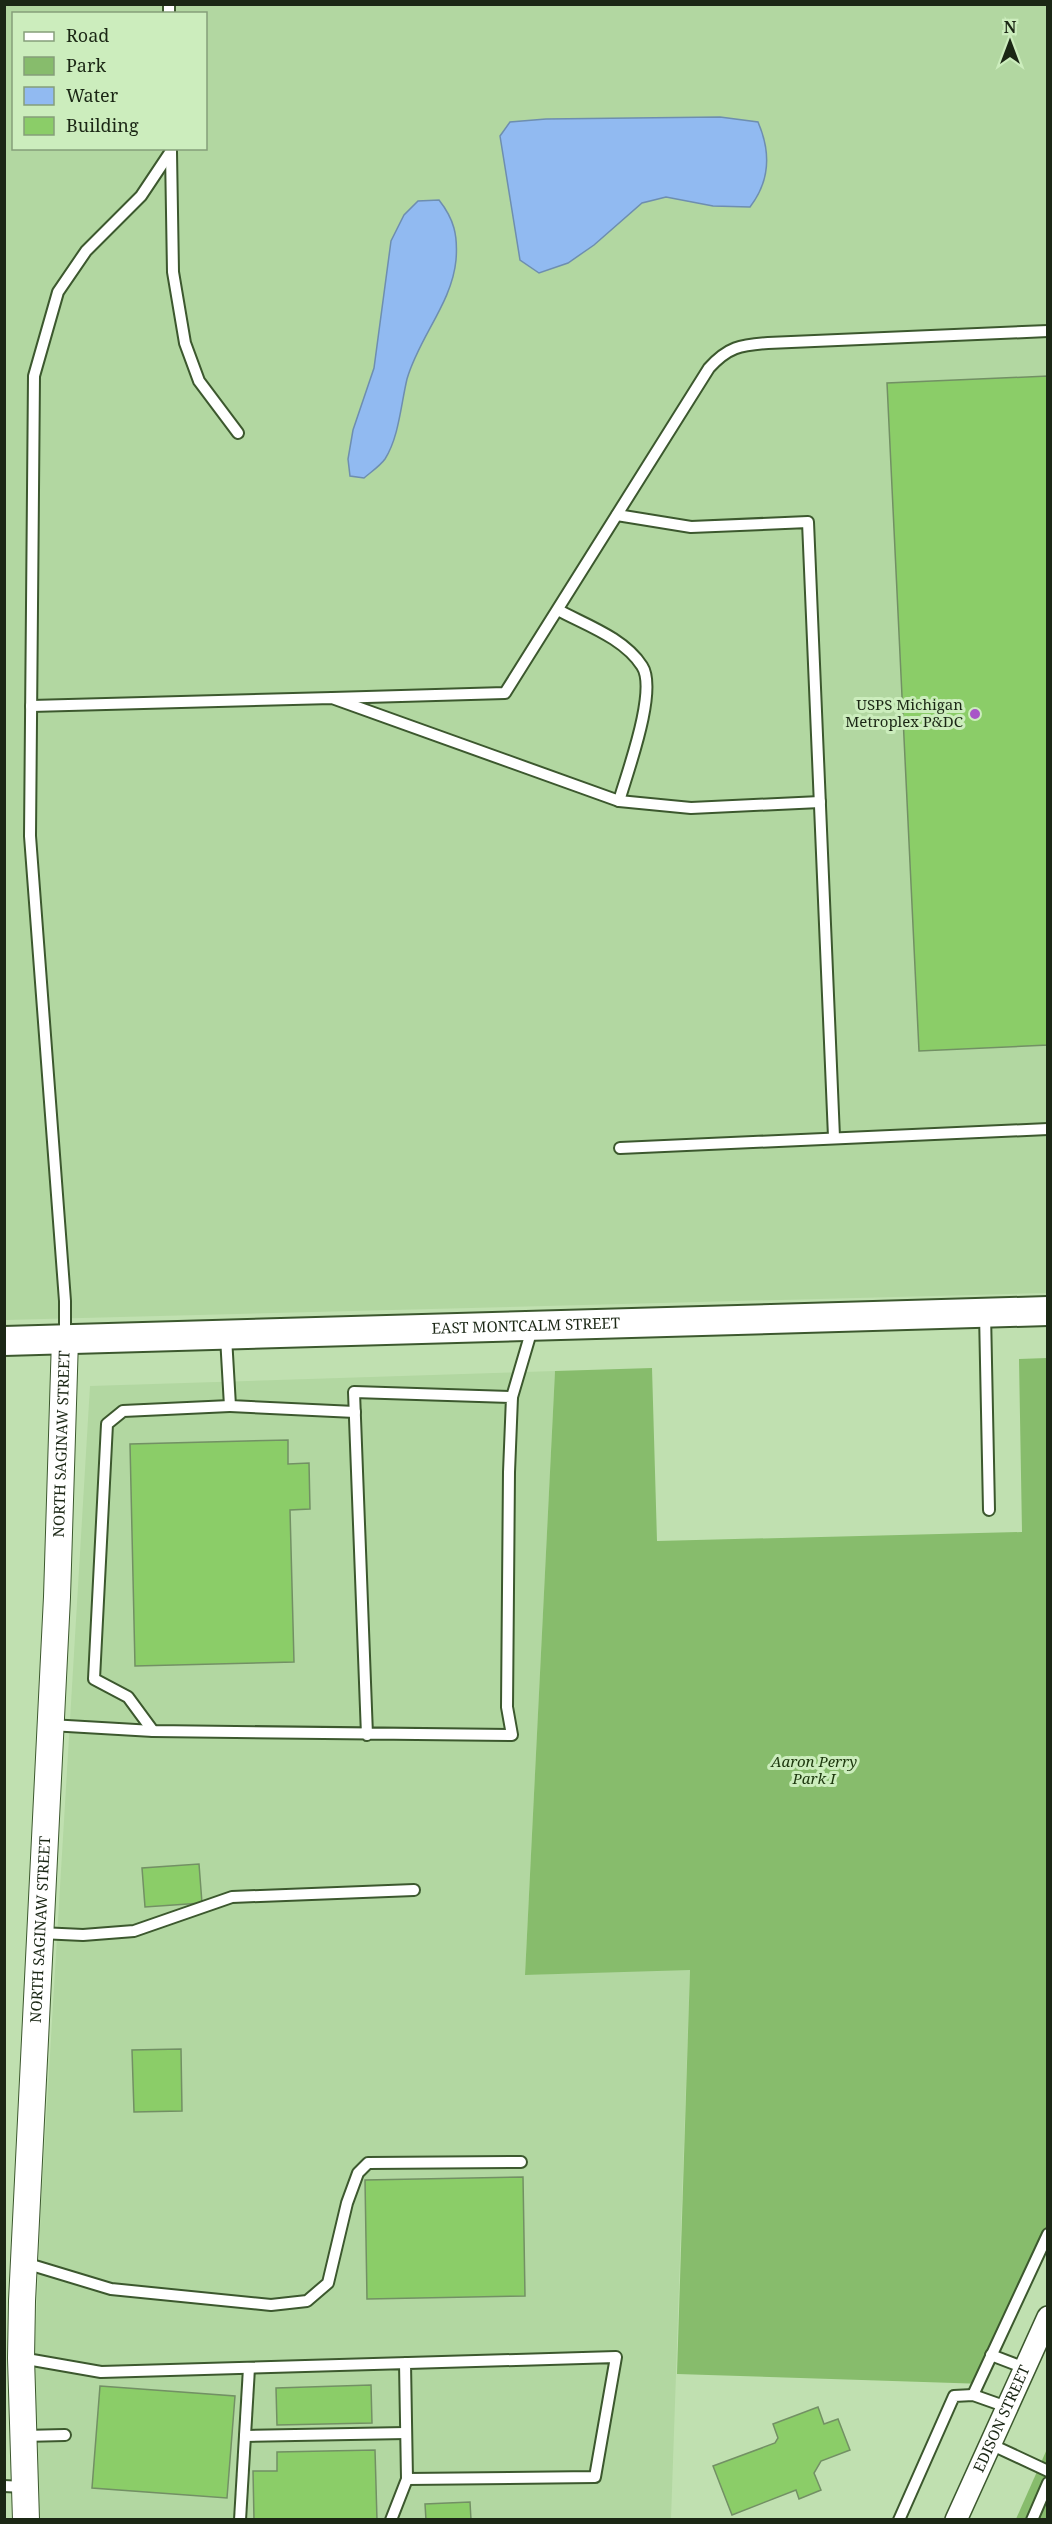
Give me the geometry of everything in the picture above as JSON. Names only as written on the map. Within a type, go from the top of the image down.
[{"type":"main road","name":"EAST MONTCALM STREET","points":[[4,1341],[1047,1311]]},
{"type":"street","name":"NORTH SAGINAW STREET","points":[[26,2520],[15,2486],[23,2436],[13,2358],[24,2263],[58,1576],[65,1339]]},
{"type":"street","name":"EDISON STREET","points":[[956,2520],[1047,2318]]},
{"type":"lane","points":[[171,150],[173,272],[185,343],[199,381],[238,433]]},
{"type":"lane","points":[[65,1339],[65,1301],[30,836],[34,376],[58,292],[86,251],[141,196],[171,150]]},
{"type":"lane","points":[[31,706],[505,693],[709,368],[722,354],[740,345],[1047,331]]},
{"type":"lane","points":[[617,515],[691,527],[808,522],[834,1137]]},
{"type":"lane","points":[[558,610],[619,642],[644,667],[648,700],[619,801]]},
{"type":"lane","points":[[332,698],[619,801],[691,808],[820,802]]},
{"type":"lane","points":[[620,1148],[1047,1129]]},
{"type":"lane","points":[[985,1312],[989,1510]]},
{"type":"lane","points":[[50,1725],[153,1731],[512,1735],[507,1707],[512,1397],[533,1326]]},
{"type":"lane","points":[[226,1334],[230,1407]]},
{"type":"lane","points":[[368,1735],[354,1392],[512,1397]]},
{"type":"lane","points":[[153,1731],[128,1697],[94,1679],[107,1424],[123,1411],[230,1407],[355,1412]]},
{"type":"lane","points":[[40,1933],[83,1935],[134,1931],[232,1897],[414,1890]]},
{"type":"lane","points":[[24,2263],[111,2289],[271,2305],[307,2301],[328,2283],[347,2203],[358,2173],[368,2163],[521,2162]]},
{"type":"lane","points":[[973,2395],[1047,2234]]},
{"type":"lane","points":[[991,2355],[1024,2368]]},
{"type":"lane","points":[[13,2358],[101,2372],[616,2356],[595,2477],[407,2479]]},
{"type":"lane","points":[[391,2520],[407,2479],[405,2363]]},
{"type":"lane","points":[[240,2520],[249,2368]]},
{"type":"lane","points":[[899,2520],[954,2396],[973,2395],[1007,2407]]},
{"type":"lane","points":[[245,2436],[406,2433]]},
{"type":"lane","points":[[23,2436],[65,2435]]},
{"type":"lane","points":[[990,2444],[1047,2471]]},
{"type":"lane","points":[[1032,2520],[1047,2483]]},
{"type":"shaded area","points":[[4,5],[1047,5],[1047,1293],[5,1320]]},
{"type":"shaded area","points":[[555,1371],[525,1975],[690,1969],[671,2519],[37,2520],[33,2395],[41,2205],[90,1386]]},
{"type":"green space","name":"Aaron Perry Park I","points":[[1047,1358],[1047,2246],[985,2384],[677,2374],[690,1970],[525,1975],[555,1371],[652,1368],[657,1541],[1022,1532],[1019,1359]]},
{"type":"green space","points":[[1047,2449],[1047,2519],[1016,2519]]},
{"type":"water","points":[[720,117],[758,122],[762,133],[766,155],[765,177],[750,207],[713,206],[666,197],[642,203],[594,245],[568,263],[539,273],[520,260],[500,136],[510,122],[546,119]]},
{"type":"water","points":[[439,200],[448,214],[455,235],[456,260],[453,276],[442,305],[412,364],[397,431],[390,450],[383,462],[364,478],[350,476],[348,459],[353,430],[374,368],[391,241],[404,215],[418,201]]},
{"type":"building","name":"USPS Michigan Metroplex P&DC","points":[[1048,376],[1048,1045],[919,1051],[887,383]]},
{"type":"building","points":[[288,1440],[288,1464],[309,1463],[310,1509],[290,1510],[294,1662],[135,1666],[130,1444]]},
{"type":"building","points":[[199,1864],[202,1903],[145,1907],[142,1868]]},
{"type":"building","points":[[181,2049],[182,2111],[134,2112],[132,2050]]},
{"type":"building","points":[[523,2177],[525,2296],[367,2299],[365,2180]]},
{"type":"building","points":[[371,2385],[372,2423],[277,2425],[276,2388]]},
{"type":"building","points":[[100,2386],[235,2396],[227,2498],[92,2488]]},
{"type":"building","points":[[818,2407],[824,2424],[838,2419],[850,2450],[821,2461],[814,2473],[821,2490],[799,2499],[796,2490],[732,2515],[713,2466],[775,2443],[778,2438],[773,2424]]},
{"type":"building","points":[[375,2450],[377,2520],[254,2520],[253,2471],[277,2471],[277,2452]]},
{"type":"building","points":[[470,2502],[471,2520],[426,2520],[425,2504]]},
{"type":"place","name":"USPS Michigan Metroplex P&DC","points":[[975,714]]}]
